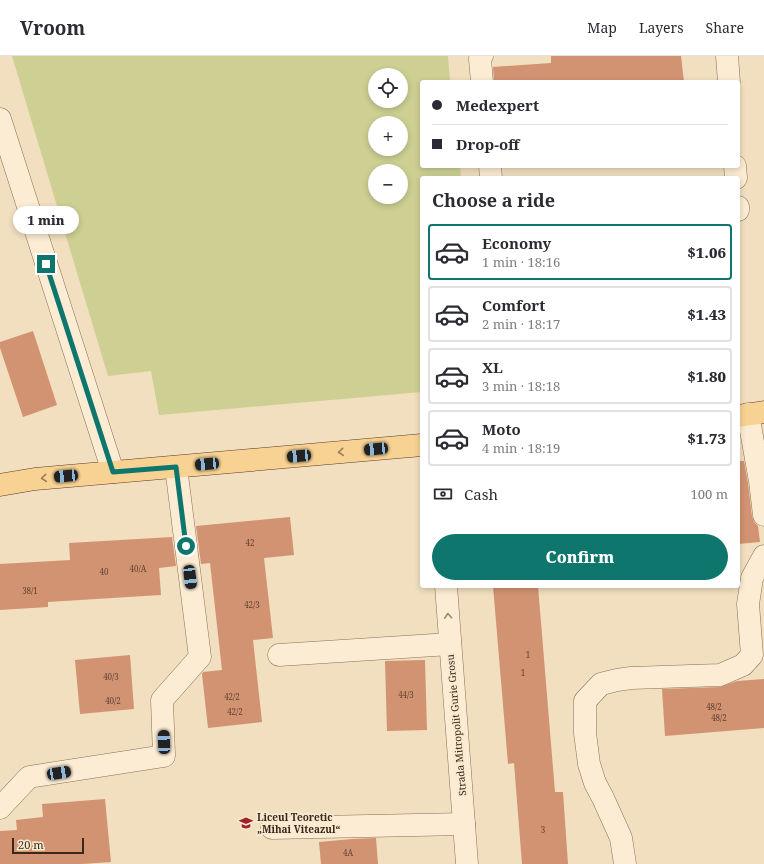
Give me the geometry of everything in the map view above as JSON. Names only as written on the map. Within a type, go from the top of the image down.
[{"type":"main road","points":[[0,486],[35,479],[420,445]]},
{"type":"street","points":[[482,56],[480,59],[482,80]]},
{"type":"street","points":[[727,56],[729,80]]},
{"type":"street","points":[[0,119],[113,472]]},
{"type":"street","points":[[750,414],[764,514]]},
{"type":"street","points":[[0,808],[28,778],[164,756],[162,700],[200,657],[176,467]]},
{"type":"street","points":[[625,864],[621,838],[603,798],[594,783],[589,764],[585,734],[585,701],[601,684],[617,680],[631,678],[720,675],[743,665],[752,655],[748,604],[752,578],[764,556]]},
{"type":"street","name":"Strada Mitropolit Gurie Grosu","points":[[446,588],[467,864]]},
{"type":"street","points":[[279,655],[450,644]]},
{"type":"street","points":[[272,828],[464,824]]},
{"type":"green space","points":[[12,56],[448,56],[450,80],[420,80],[420,168],[460,168],[461,176],[420,176],[420,392],[159,415],[151,371],[108,376]]},
{"type":"building","points":[[551,56],[681,56],[684,80],[494,80],[493,67],[551,63]]},
{"type":"building","points":[[33,331],[57,405],[23,417],[0,348],[0,342]]},
{"type":"building","points":[[740,461],[744,461],[752,516],[754,522],[758,526],[760,542],[740,544]]},
{"type":"building","points":[[290,517],[294,555],[264,558],[273,638],[253,640],[262,722],[208,728],[202,674],[203,672],[222,670],[210,563],[201,564],[196,526]]},
{"type":"building","points":[[172,537],[176,566],[159,568],[161,595],[48,602],[48,607],[0,610],[0,564],[70,560],[69,543]]},
{"type":"building","points":[[493,588],[538,588],[555,792],[563,792],[568,864],[522,864],[514,763],[508,764]]},
{"type":"building","points":[[130,655],[134,709],[80,714],[75,660]]},
{"type":"building","points":[[425,660],[427,730],[387,731],[385,661]]},
{"type":"building","points":[[764,679],[764,728],[665,736],[662,689],[720,687],[737,681]]},
{"type":"building","points":[[105,799],[111,862],[82,864],[0,864],[0,831],[17,830],[16,820],[43,817],[42,804]]},
{"type":"building","points":[[376,838],[378,864],[321,864],[319,842]]},
{"type":"place","name":"Liceul Teoretic „Mihai Viteazul“","points":[[246,823]]},
{"type":"route","points":[[46,264],[113,472],[176,467],[186,546]]}]
